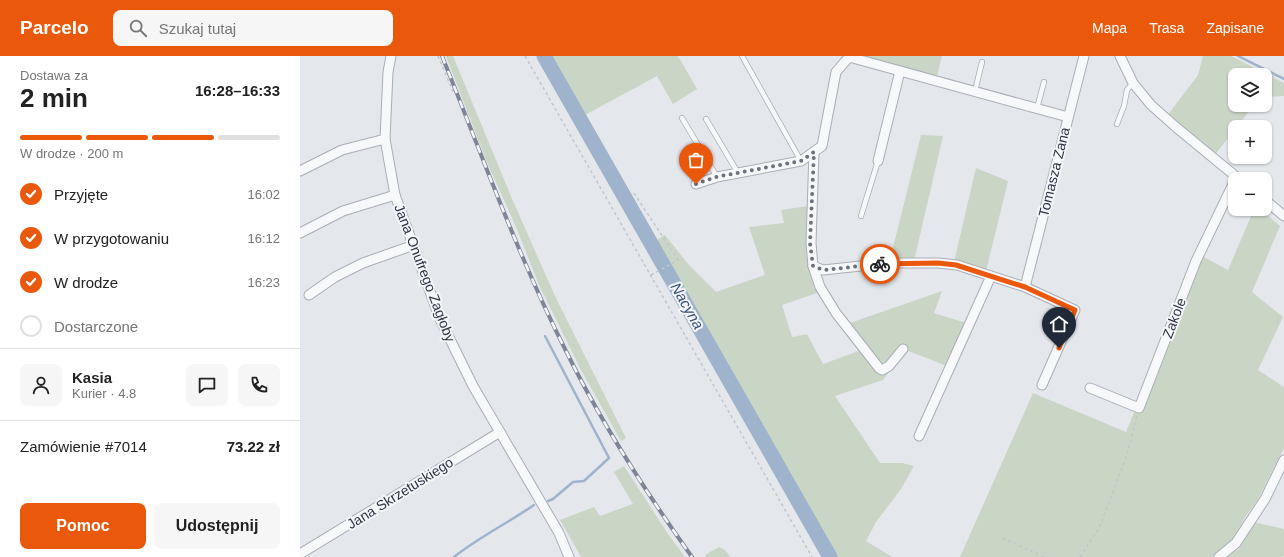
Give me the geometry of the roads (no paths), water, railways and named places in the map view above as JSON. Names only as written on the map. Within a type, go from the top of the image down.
[{"type":"street","name":"Jana Onufrego Zagłoby","points":[[391,56],[388,72],[385,139],[395,195],[440,319],[473,386],[559,533],[569,557]]},
{"type":"street","name":"Tomasza Zana","points":[[1025,287],[1084,56]]},
{"type":"street","points":[[1120,56],[1133,83],[1145,99],[1161,115],[1228,172]]},
{"type":"street","points":[[696,184],[716,177],[801,161],[822,146],[836,72],[849,57],[1068,117]]},
{"type":"street","points":[[878,161],[900,71]]},
{"type":"street","points":[[300,171],[342,150],[385,139]]},
{"type":"street","points":[[814,152],[810,243],[813,266],[820,287],[836,313],[879,368],[882,370],[889,366],[903,349]]},
{"type":"street","points":[[300,233],[343,211],[395,195]]},
{"type":"street","name":"Zakole","points":[[1090,388],[1139,408],[1196,261],[1228,195]]},
{"type":"street","points":[[1272,206],[1284,216]]},
{"type":"street","points":[[309,295],[335,278],[363,263],[414,245]]},
{"type":"street","points":[[813,266],[823,270],[889,263],[938,263],[956,265],[1025,287],[1075,310],[1042,385]]},
{"type":"street","points":[[919,436],[990,276]]},
{"type":"street","name":"Jana Skrzetuskiego","points":[[300,554],[500,432]]},
{"type":"street","points":[[1219,557],[1236,543],[1265,499],[1284,460]]},
{"type":"lane","points":[[742,56],[801,161]]},
{"type":"lane","points":[[975,91],[982,62]]},
{"type":"lane","points":[[1037,108],[1044,82]]},
{"type":"lane","points":[[1117,124],[1124,106],[1127,90],[1133,83]]},
{"type":"lane","points":[[682,118],[716,177]]},
{"type":"lane","points":[[706,119],[738,173]]},
{"type":"lane","points":[[861,216],[878,161]]},
{"type":"waterway","name":"Nacyna","points":[[544,56],[830,557]]},
{"type":"waterway","points":[[1238,56],[1284,79]]},
{"type":"waterway","name":"Nacyna","points":[[613,188],[616,182]]},
{"type":"waterway","points":[[545,336],[609,458],[584,481],[573,482],[553,499],[548,501]]},
{"type":"waterway","points":[[454,557],[473,543],[534,505]]},
{"type":"railway","points":[[442,56],[516,242],[566,351],[609,431],[692,557]]}]
